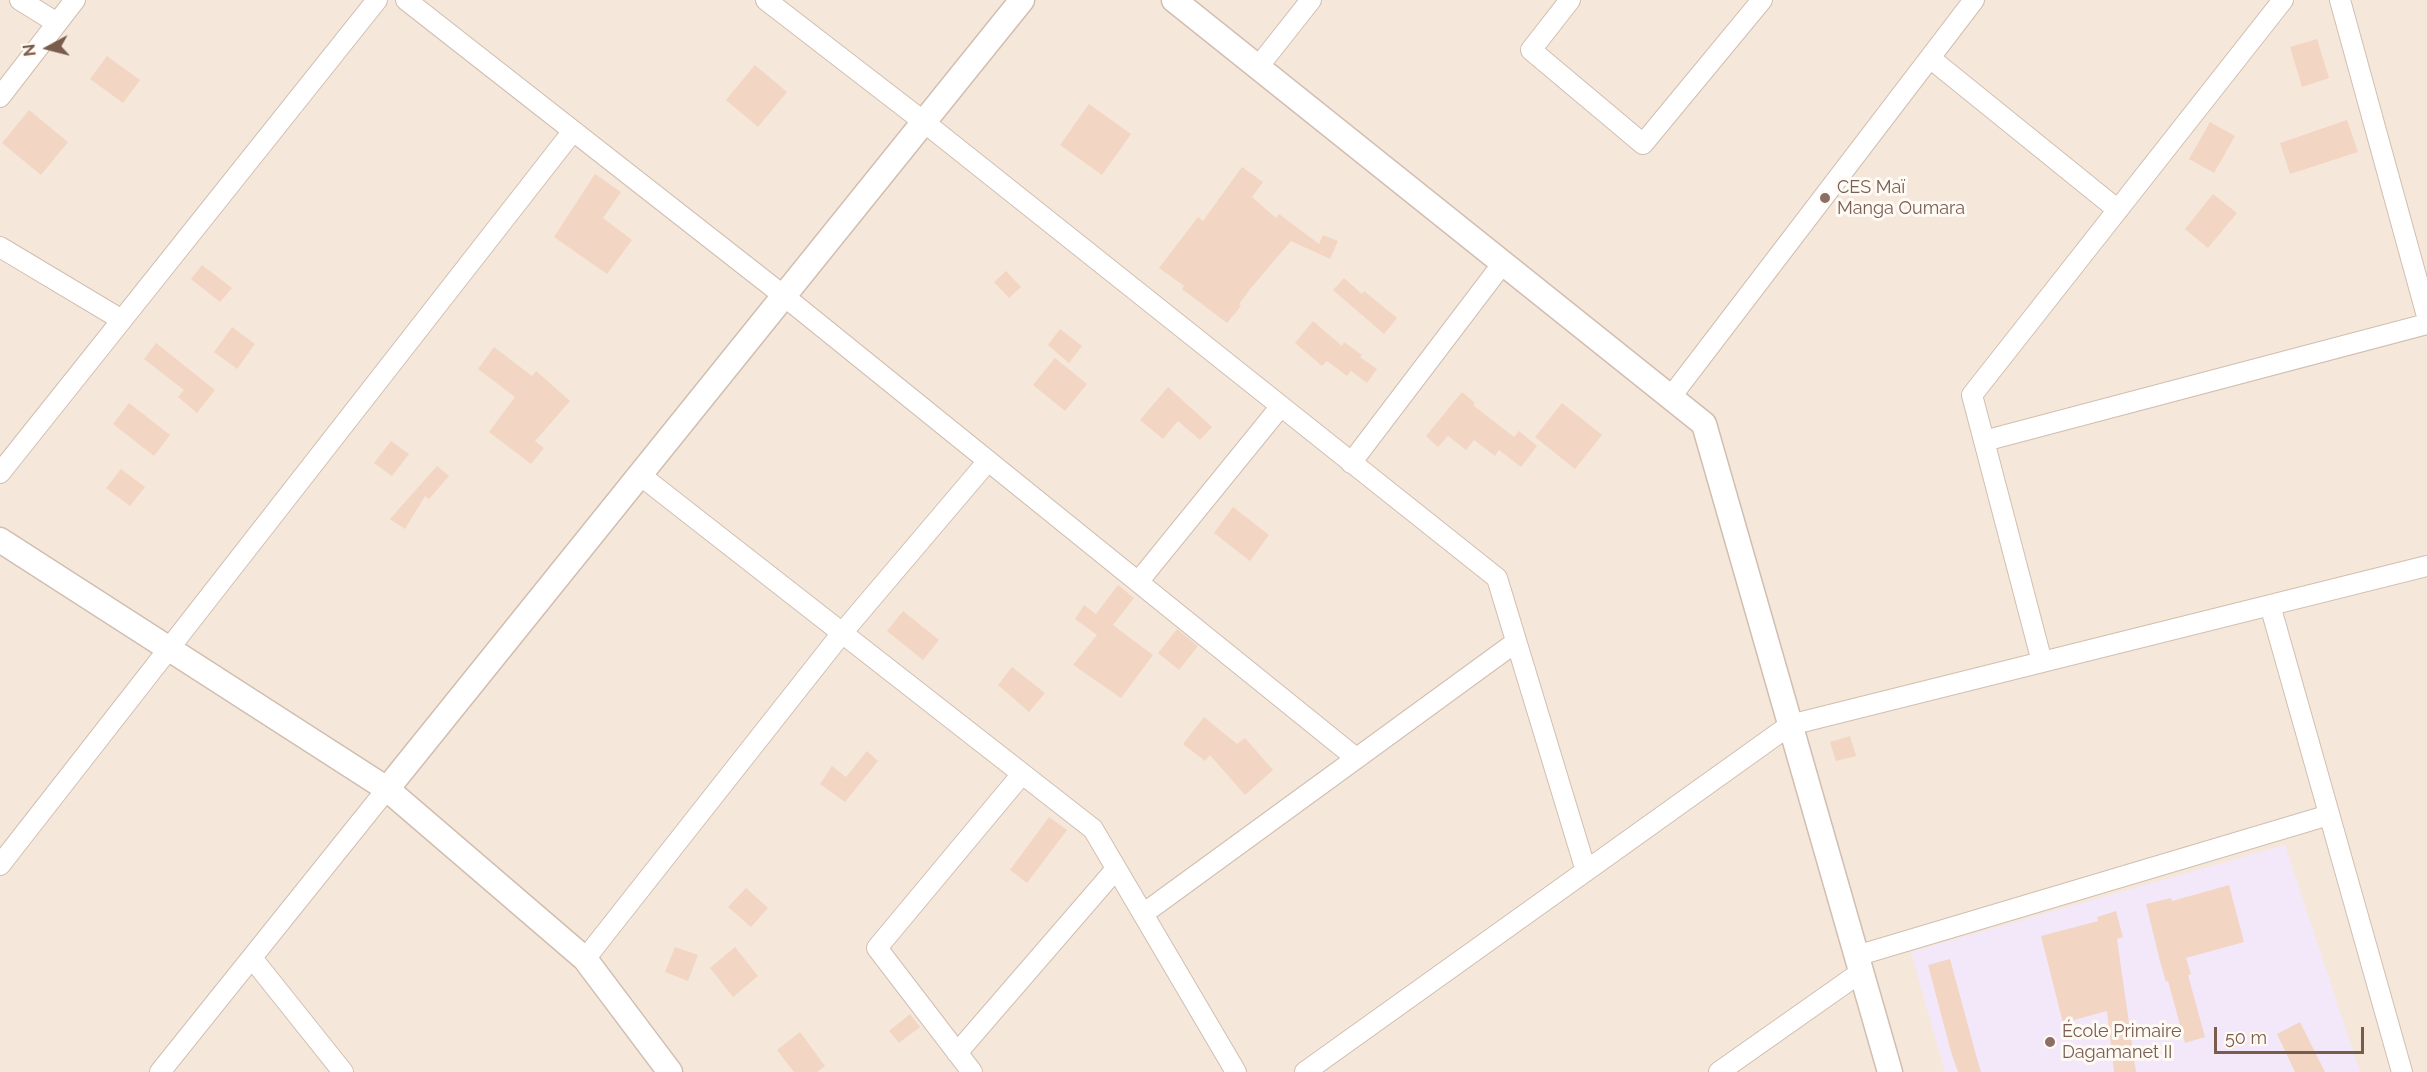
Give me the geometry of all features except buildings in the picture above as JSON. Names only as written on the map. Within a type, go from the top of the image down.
[{"type":"street","points":[[20,0],[57,23]]},
{"type":"street","points":[[0,97],[75,0]]},
{"type":"street","points":[[0,473],[377,0]]},
{"type":"street","points":[[406,0],[784,296],[1356,758]]},
{"type":"street","points":[[766,0],[924,122],[1497,578],[1586,871]]},
{"type":"street","points":[[160,1072],[1022,0]]},
{"type":"street","points":[[1174,0],[1704,424],[1890,1072]]},
{"type":"street","points":[[1258,67],[1311,0]]},
{"type":"street","points":[[1570,0],[1531,50],[1643,144],[1762,0]]},
{"type":"street","points":[[1670,398],[1974,0]]},
{"type":"street","points":[[2042,662],[1972,395],[2283,0]]},
{"type":"street","points":[[2340,0],[2427,316]]},
{"type":"street","points":[[1930,58],[2118,210]]},
{"type":"street","points":[[0,865],[573,130]]},
{"type":"street","points":[[0,247],[122,320]]},
{"type":"street","points":[[1351,463],[1503,263]]},
{"type":"street","points":[[1984,441],[2427,324]]},
{"type":"street","points":[[1138,582],[1281,406]]},
{"type":"street","points":[[585,959],[842,633],[988,461]]},
{"type":"street","points":[[640,475],[1093,829],[1236,1072]]},
{"type":"street","points":[[0,540],[387,789],[585,959],[670,1072]]},
{"type":"street","points":[[1305,1072],[1790,725],[2427,566]]},
{"type":"street","points":[[2270,605],[2402,1072]]},
{"type":"street","points":[[1143,914],[1516,642]]},
{"type":"street","points":[[972,1072],[877,948],[1022,774]]},
{"type":"street","points":[[1719,1072],[1858,964],[2329,815]]},
{"type":"street","points":[[957,1053],[1116,869]]},
{"type":"street","points":[[252,958],[343,1072]]},
{"type":"shaded area","points":[[0,0],[2427,0],[2427,1072],[0,1072]]},
{"type":"shaded area","points":[[2285,845],[2360,1072],[1945,1072],[1911,952]]},
{"type":"place","name":"CES Maï Manga Oumara","points":[[1825,198]]},
{"type":"place","name":"École Primaire Dagamanet II","points":[[2050,1042]]}]
